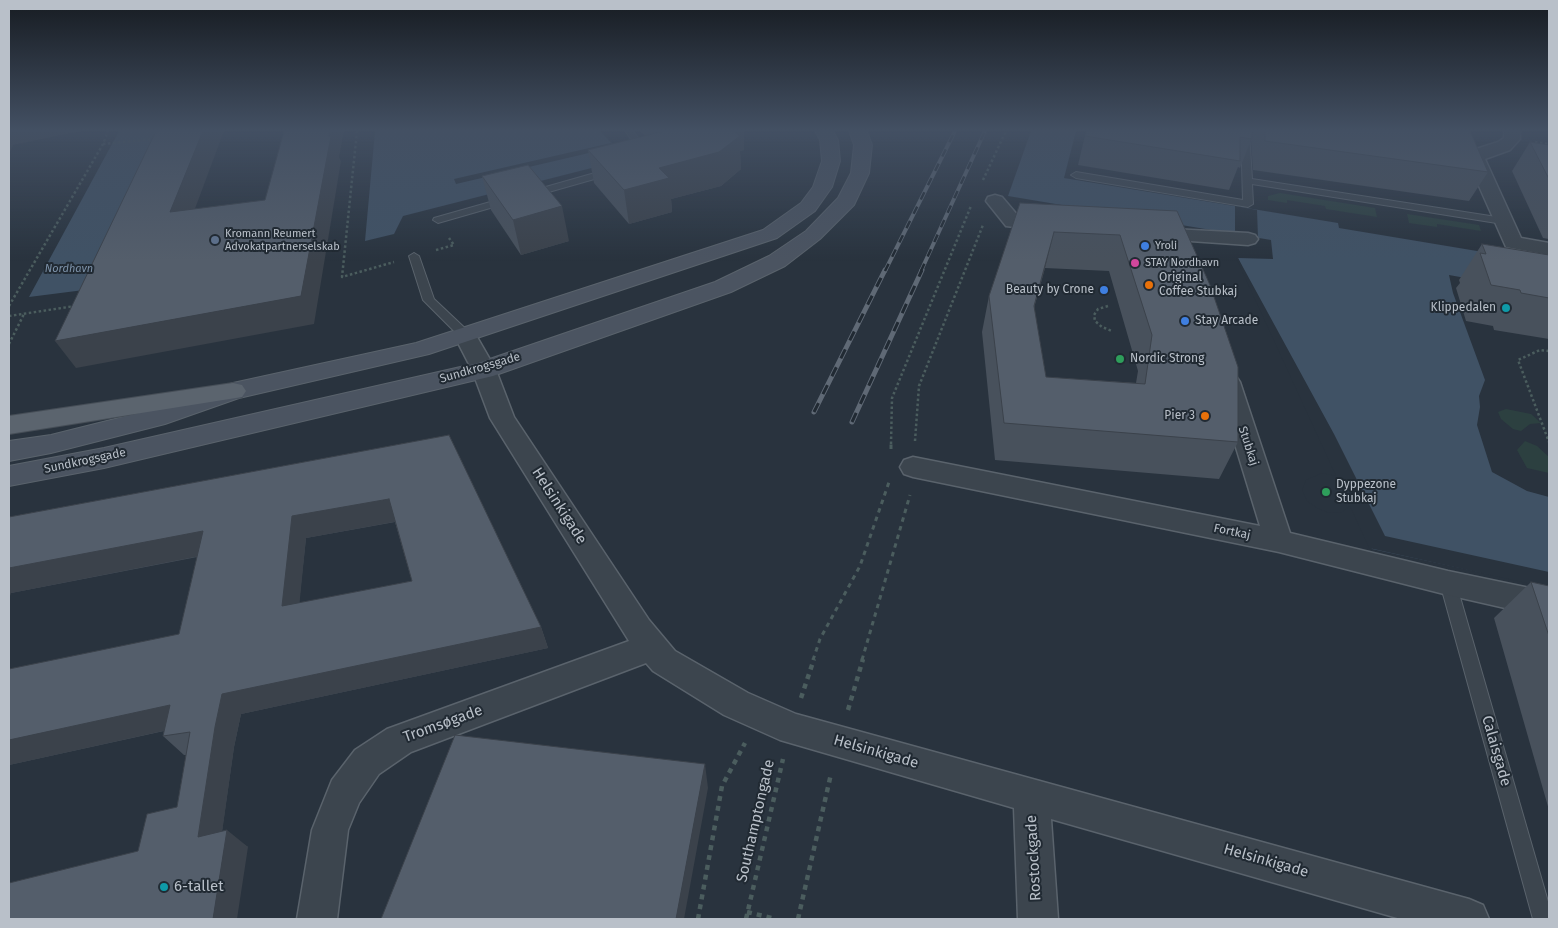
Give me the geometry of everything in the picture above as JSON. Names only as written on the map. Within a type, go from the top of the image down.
[{"type":"main road","points":[[9,425],[233,391]]},
{"type":"street","name":"Sundkrogsgade","points":[[9,451],[51,444],[164,415],[233,391],[421,349],[729,250],[770,234],[808,207],[822,188],[827,174]]},
{"type":"street","name":"Sundkrogsgade","points":[[9,476],[104,458],[484,370],[723,287],[777,260],[813,235],[847,202],[859,174]]},
{"type":"street","points":[[1483,174],[1513,243],[1549,249]]},
{"type":"street","points":[[995,202],[1013,222],[1062,226]]},
{"type":"street","points":[[1131,232],[1248,239]]},
{"type":"street","points":[[1180,236],[1188,262]]},
{"type":"street","name":"Helsinkigade","points":[[465,334],[484,370],[502,418],[633,621],[652,647],[664,662],[736,704],[792,729],[1469,919]]},
{"type":"street","name":"Stubkaj","points":[[1220,359],[1279,541]]},
{"type":"street","name":"Fortkaj","points":[[902,473],[1279,541],[1448,583],[1549,604]]},
{"type":"street","name":"Tromsøgade","points":[[317,919],[330,830],[345,792],[367,762],[399,740],[652,647]]},
{"type":"street","name":"Rostockgade","points":[[1031,796],[1038,919]]},
{"type":"lane","points":[[438,220],[604,174]]},
{"type":"lane","points":[[1076,175],[1248,204],[1248,174]]},
{"type":"lane","points":[[1248,180],[1503,221]]},
{"type":"lane","points":[[414,256],[429,300],[465,334]]},
{"type":"lane","name":"Calaisgade","points":[[1448,583],[1543,919]]},
{"type":"path","points":[[9,306],[85,174]]},
{"type":"path","points":[[353,174],[342,278],[454,245],[438,220]]},
{"type":"path","points":[[980,186],[986,174]]},
{"type":"path","points":[[891,452],[892,398],[972,203]]},
{"type":"path","points":[[9,316],[78,305]]},
{"type":"path","points":[[1108,306],[1098,309],[1094,315],[1095,321],[1102,327],[1112,331]]},
{"type":"path","points":[[9,344],[24,314]]},
{"type":"path","points":[[1549,351],[1540,350],[1518,360],[1549,442]]},
{"type":"path","name":"Southamptongade","points":[[746,919],[776,786],[820,639],[860,566],[902,473]]},
{"type":"path","points":[[698,919],[722,786],[761,714]]},
{"type":"path","points":[[798,919],[839,742]]},
{"type":"path","points":[[747,912],[776,919]]},
{"type":"green space","points":[[1280,193],[1375,208],[1377,217],[1326,209],[1325,206],[1287,200],[1287,203],[1268,200],[1268,196]]},
{"type":"green space","points":[[1407,214],[1479,225],[1481,231],[1437,224],[1437,227],[1409,223]]},
{"type":"green space","points":[[1506,409],[1531,414],[1541,423],[1530,424],[1521,431],[1513,429],[1501,419],[1498,412]]},
{"type":"green space","points":[[1525,441],[1537,446],[1549,457],[1549,473],[1527,468],[1517,450]]},
{"type":"water","name":"Nordhavn","points":[[96,174],[139,174],[84,290],[29,297]]},
{"type":"water","points":[[371,174],[567,174],[403,216],[394,234],[365,241]]},
{"type":"water","points":[[1016,174],[1065,174],[1064,178],[1338,223],[1339,228],[1549,263],[1549,293],[1449,275],[1453,293],[1485,380],[1479,396],[1480,407],[1477,425],[1492,472],[1527,491],[1549,497],[1549,587],[1372,549],[1238,258],[1273,259],[1271,240],[1008,196]]},
{"type":"pier","points":[[474,174],[498,174],[456,184],[454,179]]},
{"type":"pier","points":[[1235,206],[1257,210],[1258,238],[1235,234]]},
{"type":"pier","points":[[1236,258],[1238,258],[1334,434],[1385,536],[1549,572],[1549,588],[1369,548],[1350,506],[1342,512],[1329,513],[1307,501],[1302,490],[1306,480],[1322,473],[1336,476]]},
{"type":"building","points":[[135,174],[185,174],[170,212],[265,200],[272,174],[324,174],[301,296],[55,341]]},
{"type":"building","points":[[536,174],[562,206],[513,220],[482,176]]},
{"type":"building","points":[[610,174],[665,174],[669,178],[624,190]]},
{"type":"building","points":[[1020,203],[1177,211],[1210,285],[1238,367],[1238,442],[1004,423],[989,296]],"holes":[[[1054,232],[1120,235],[1152,335],[1145,384],[1046,377],[1034,306]]]},
{"type":"building","points":[[1482,244],[1549,255],[1549,298],[1491,285],[1480,253],[1486,254]]},
{"type":"building","points":[[449,435],[541,627],[222,694],[198,837],[227,830],[213,919],[9,919],[9,883],[138,851],[147,814],[177,807],[190,732],[163,736],[170,705],[9,740],[9,669],[179,634],[203,531],[9,568],[9,517]],"holes":[[[389,499],[412,581],[282,606],[292,516]]]},
{"type":"building","points":[[1531,582],[1549,586],[1549,636]]},
{"type":"building","points":[[455,735],[705,764],[676,919],[381,919]]},
{"type":"railway","points":[[885,271],[933,174]]},
{"type":"railway","points":[[921,271],[965,174]]},
{"type":"railway","points":[[814,412],[885,270]]},
{"type":"railway","points":[[852,422],[922,270]]},
{"type":"place","name":"Kromann Reumert Advokatpartnerselskab","points":[[215,240]]},
{"type":"place","name":"Yroli","points":[[1145,246]]},
{"type":"place","name":"STAY Nordhavn","points":[[1135,263]]},
{"type":"place","name":"Original Coffee Stubkaj","points":[[1149,285]]},
{"type":"place","name":"Beauty by Crone","points":[[1104,290]]},
{"type":"place","name":"Klippedalen","points":[[1506,308]]},
{"type":"place","name":"Stay Arcade","points":[[1185,321]]},
{"type":"place","name":"Nordic Strong","points":[[1120,359]]},
{"type":"place","name":"Pier 3","points":[[1205,416]]},
{"type":"place","name":"Dyppezone Stubkaj","points":[[1326,492]]},
{"type":"place","name":"6-tallet","points":[[164,887]]}]
